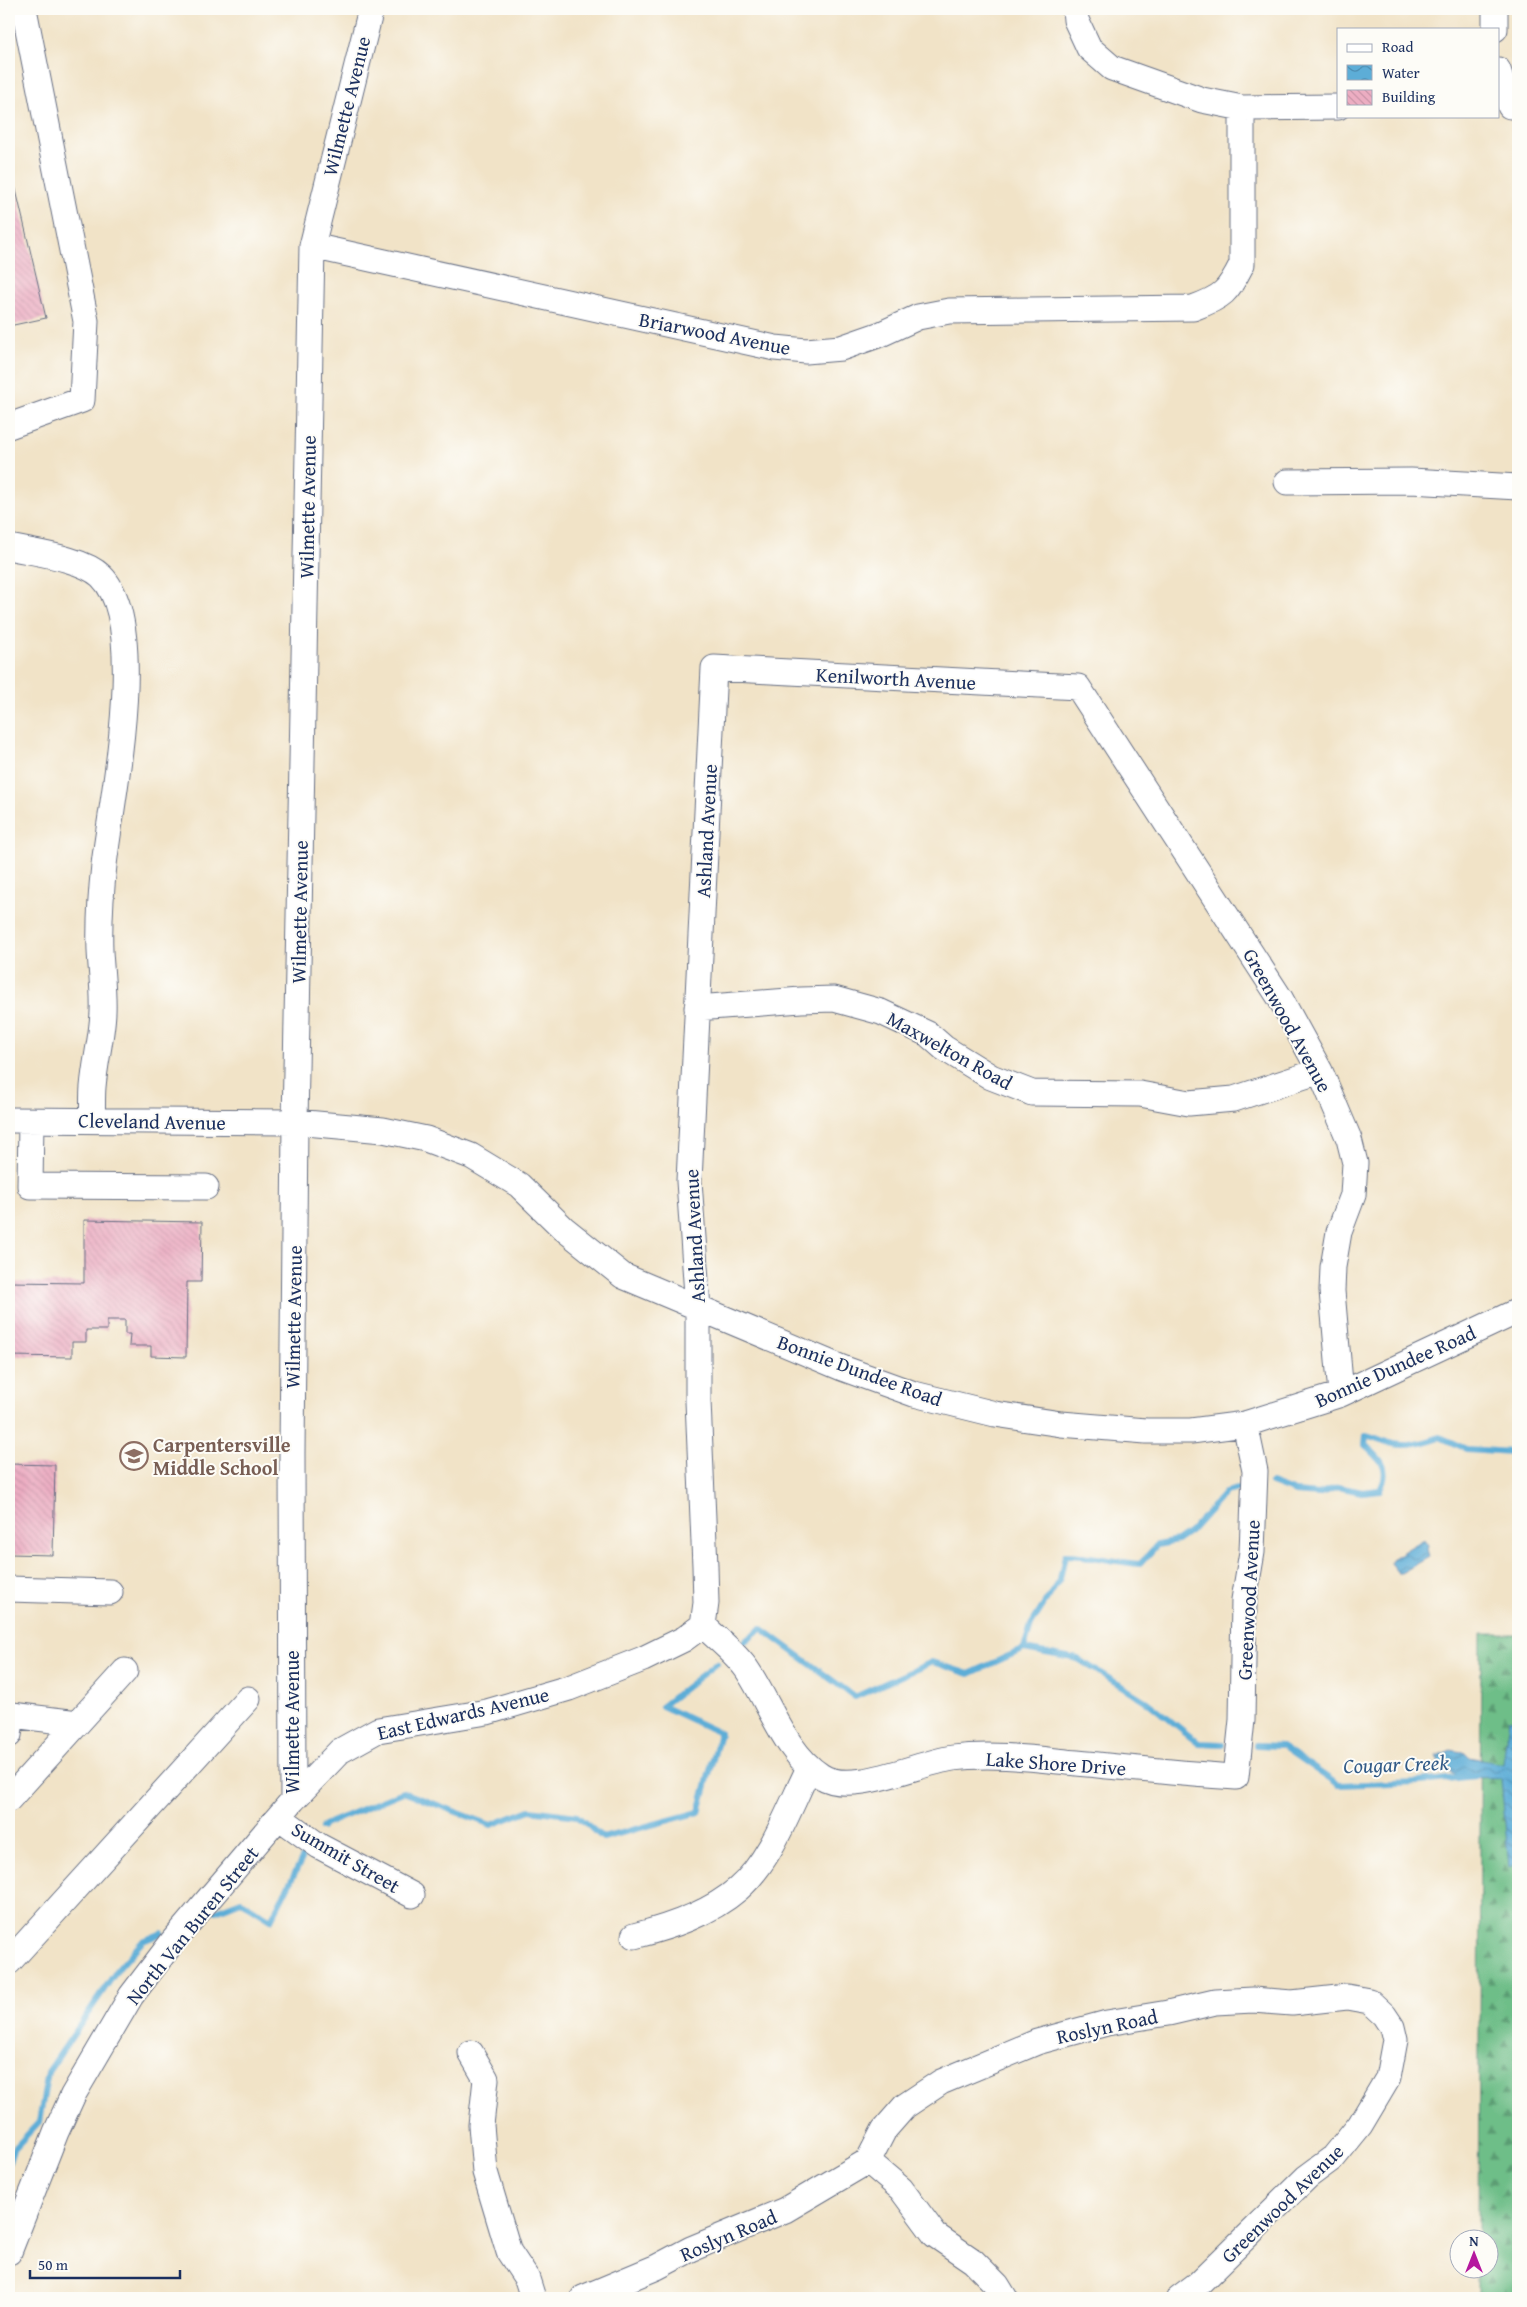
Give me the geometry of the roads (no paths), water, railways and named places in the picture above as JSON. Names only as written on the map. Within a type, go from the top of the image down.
[{"type":"street","points":[[9,426],[82,400],[86,321],[24,9]]},
{"type":"street","name":"Wilmette Avenue","points":[[287,1809],[295,1122],[312,246],[370,9]]},
{"type":"street","points":[[1075,9],[1076,20],[1089,48],[1112,68],[1202,100],[1242,108],[1337,107]]},
{"type":"street","points":[[1495,9],[1495,28]]},
{"type":"street","points":[[1500,77],[1509,107]]},
{"type":"street","name":"Briarwood Avenue","points":[[312,246],[775,348],[806,351],[841,348],[881,334],[918,317],[949,311],[1193,308],[1216,300],[1231,286],[1242,264],[1242,108]]},
{"type":"street","points":[[1287,482],[1411,481],[1518,488]]},
{"type":"street","points":[[9,547],[86,566],[102,576],[112,591],[119,611],[123,636],[125,681],[119,763],[104,865],[100,948],[103,1012],[93,1086],[92,1120]]},
{"type":"street","name":"Kenilworth Avenue","points":[[714,668],[1078,688]]},
{"type":"street","name":"Ashland Avenue","points":[[703,1625],[706,1603],[706,1566],[698,1401],[698,1309],[689,1181],[714,668]]},
{"type":"street","name":"Greenwood Avenue","points":[[1078,688],[1280,998],[1320,1071],[1349,1139],[1355,1163],[1353,1195],[1339,1232],[1333,1266],[1332,1291],[1341,1394]]},
{"type":"street","name":"Maxwelton Road","points":[[696,1008],[834,999],[881,1012],[928,1034],[944,1048],[991,1077],[1032,1093],[1140,1094],[1189,1104],[1234,1099],[1320,1071]]},
{"type":"street","points":[[20,1120],[20,1186],[206,1187]]},
{"type":"street","name":"Cleveland Avenue","points":[[20,1120],[295,1122]]},
{"type":"street","name":"Bonnie Dundee Road","points":[[295,1122],[383,1130],[426,1139],[471,1156],[519,1185],[563,1228],[623,1276],[842,1368],[914,1394],[995,1414],[1061,1424],[1146,1431],[1191,1431],[1245,1424],[1341,1394],[1518,1311]]},
{"type":"street","name":"Greenwood Avenue","points":[[1236,1777],[1242,1720],[1244,1600],[1252,1552],[1255,1471],[1245,1424]]},
{"type":"street","points":[[9,1589],[110,1592]]},
{"type":"street","points":[[634,1936],[673,1926],[738,1889],[756,1868],[773,1842],[810,1768],[771,1714],[748,1670],[703,1625]]},
{"type":"street","name":"East Edwards Avenue","points":[[287,1809],[340,1751],[378,1730],[487,1712],[569,1688],[643,1660],[684,1639],[703,1625]]},
{"type":"street","points":[[9,1799],[125,1671]]},
{"type":"street","points":[[9,1962],[248,1698]]},
{"type":"street","points":[[9,1735],[12,1715],[78,1723]]},
{"type":"street","name":"Lake Shore Drive","points":[[810,1768],[823,1777],[842,1783],[864,1781],[952,1758],[1000,1755],[1192,1775],[1236,1777]]},
{"type":"street","name":"Summit Street","points":[[287,1809],[319,1846],[412,1895]]},
{"type":"street","name":"North Van Buren Street","points":[[9,2252],[56,2132],[73,2095],[131,1996],[173,1942],[287,1809]]},
{"type":"street","name":"Roslyn Road","points":[[583,2298],[657,2267],[691,2249],[785,2210],[868,2161],[884,2130],[904,2106],[941,2082],[987,2061],[1046,2040],[1107,2023],[1168,2013],[1214,2002],[1253,2000],[1292,2003],[1347,1997],[1368,2001],[1384,2015]]},
{"type":"street","name":"Greenwood Avenue","points":[[1179,2298],[1199,2283],[1307,2177],[1334,2157],[1360,2125],[1388,2078],[1395,2040],[1392,2027],[1384,2015]]},
{"type":"street","points":[[471,2053],[486,2080],[481,2125],[484,2172],[509,2252],[527,2279],[533,2298]]},
{"type":"street","points":[[868,2161],[901,2189],[935,2235],[973,2261],[997,2285],[1005,2298]]},
{"type":"water","points":[[1424,1539],[1428,1545],[1429,1557],[1398,1573],[1390,1563],[1391,1559]]},
{"type":"water","points":[[1518,1718],[1518,1863],[1509,1867],[1501,1778],[1472,1778],[1455,1775],[1441,1765],[1436,1756],[1450,1750],[1464,1752],[1469,1757],[1503,1763],[1509,1719]]},
{"type":"waterway","points":[[1271,1483],[1295,1492],[1318,1494],[1338,1487],[1362,1492],[1380,1490],[1385,1470],[1380,1460],[1365,1445],[1366,1435],[1389,1443],[1402,1445],[1415,1444],[1440,1437],[1466,1449],[1512,1452],[1518,1450]]},
{"type":"waterway","points":[[1024,1649],[1031,1625],[1060,1579],[1065,1555],[1140,1564],[1157,1545],[1177,1541],[1190,1532],[1226,1492],[1238,1489]]},
{"type":"waterway","points":[[744,1642],[761,1628],[855,1697],[932,1662],[969,1674],[1024,1649],[1078,1659],[1147,1702],[1199,1743],[1222,1744]]},
{"type":"waterway","points":[[322,1828],[324,1825],[403,1792],[491,1825],[530,1810],[577,1816],[603,1838],[699,1812],[720,1733],[662,1706],[717,1663]]},
{"type":"waterway","name":"Cougar Creek","points":[[1256,1745],[1282,1746],[1338,1785],[1419,1782],[1476,1776]]},
{"type":"waterway","points":[[216,1911],[241,1901],[271,1920],[303,1857]]},
{"type":"waterway","points":[[9,2162],[13,2150],[39,2122],[48,2072],[118,1969],[143,1941],[162,1933]]},
{"type":"place","name":"Carpentersville Middle School","points":[[134,1456]]}]
